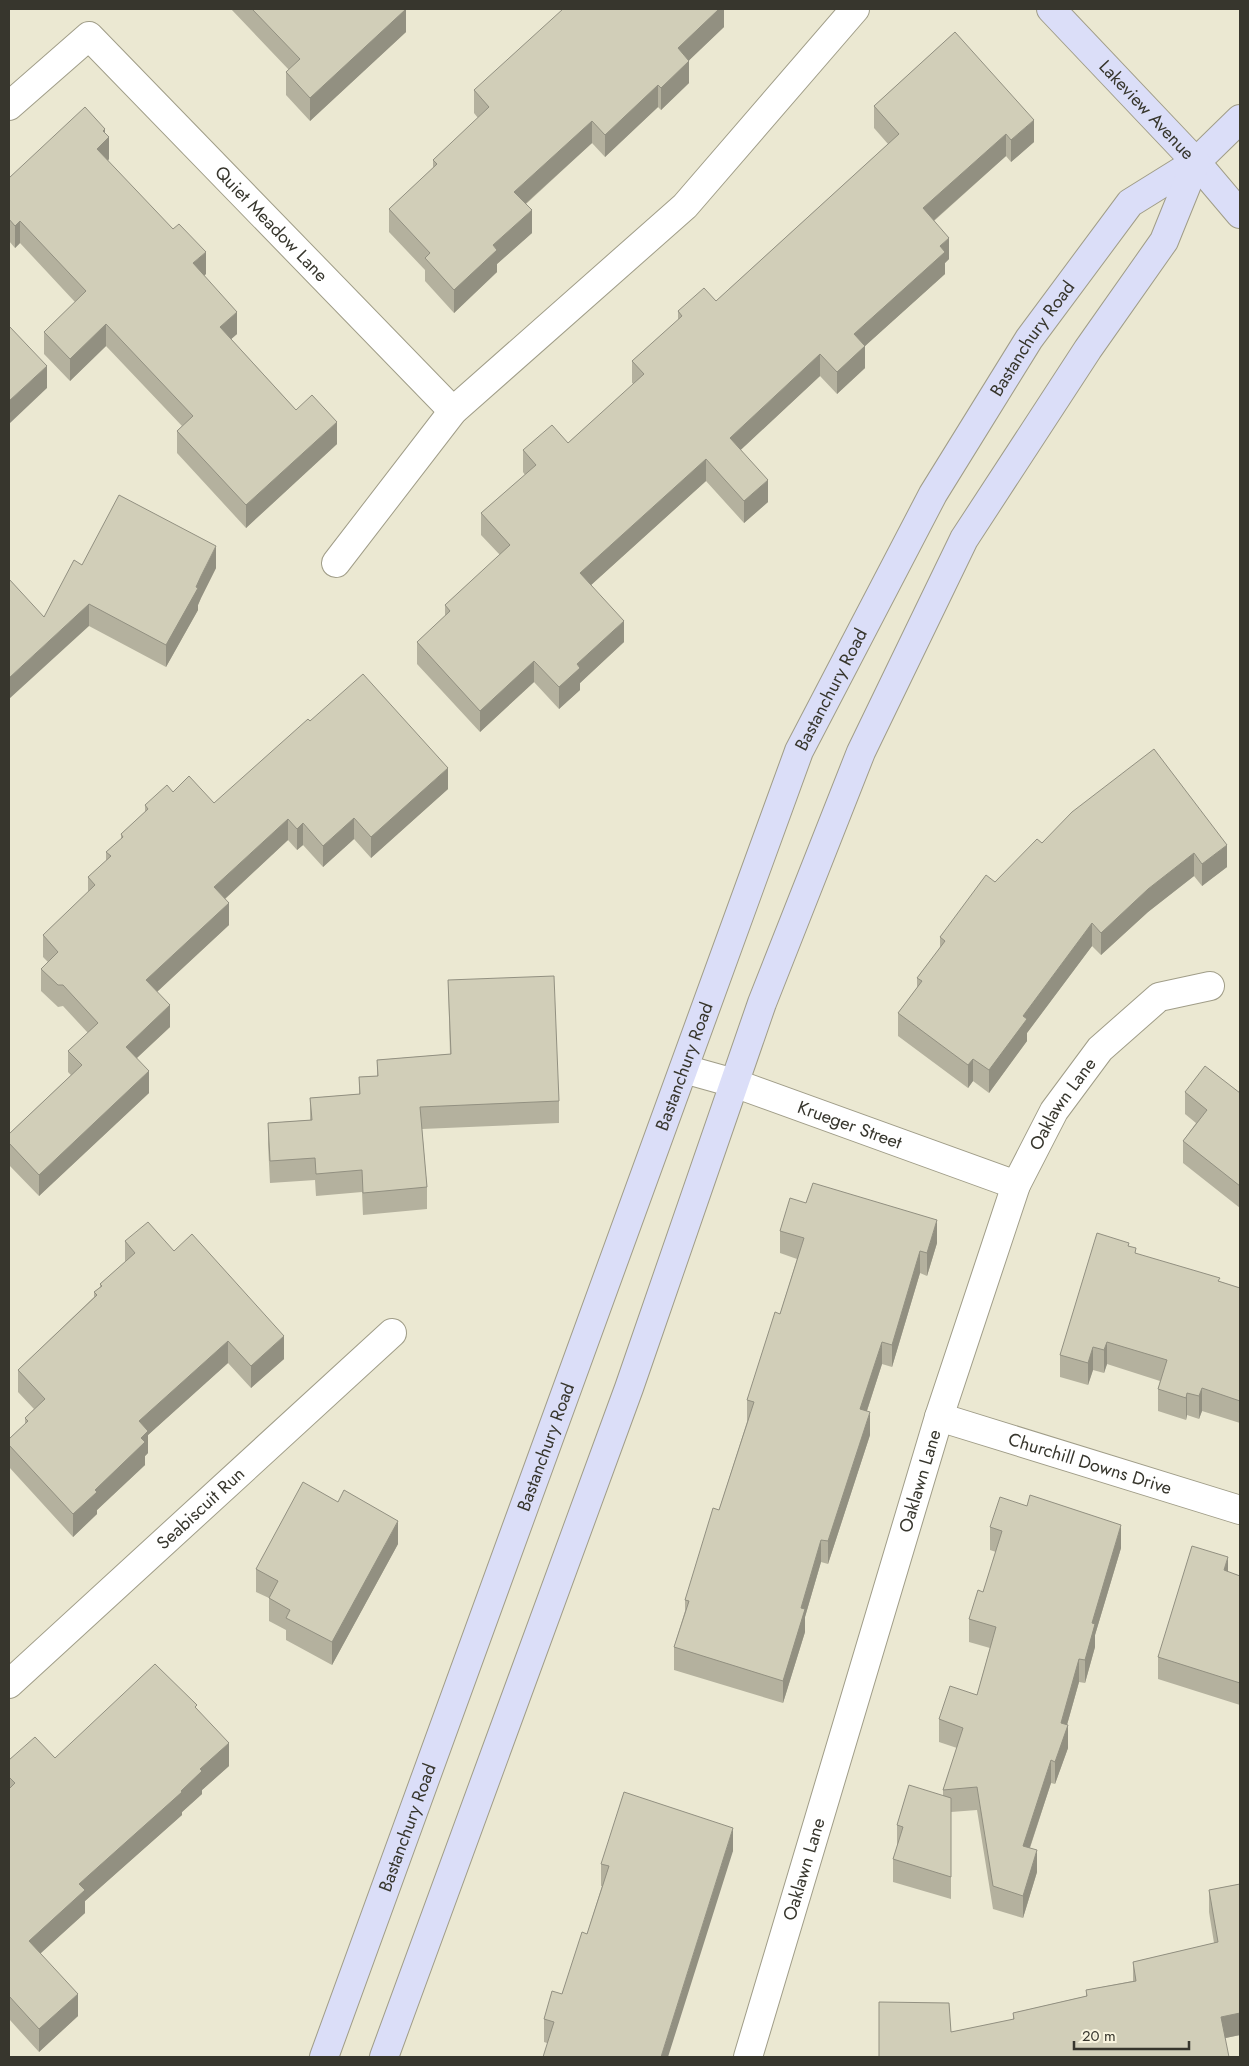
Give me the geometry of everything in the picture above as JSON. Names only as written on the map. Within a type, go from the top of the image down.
[{"type":"main road","name":"Lakeview Avenue","points":[[1051,9],[1196,162],[1240,214]]},
{"type":"main road","name":"Bastanchury Road","points":[[324,2057],[799,751],[933,494],[1029,339],[1130,203],[1196,162],[1240,119]]},
{"type":"main road","name":"Bastanchury Road","points":[[384,2057],[629,1388],[762,1003],[861,752],[964,539],[1088,349],[1164,241],[1196,162]]},
{"type":"street","points":[[336,563],[453,411],[685,206],[855,9]]},
{"type":"street","name":"Quiet Meadow Lane","points":[[9,106],[89,36],[453,411]]},
{"type":"street","name":"Oaklawn Lane","points":[[748,2057],[939,1417],[1016,1185],[1054,1111],[1100,1049],[1159,997],[1210,986]]},
{"type":"street","name":"Krueger Street","points":[[684,1069],[734,1083],[1016,1185]]},
{"type":"street","name":"Seabiscuit Run","points":[[9,1684],[392,1333]]},
{"type":"street","name":"Churchill Downs Drive","points":[[939,1417],[1240,1510]]},
{"type":"building","points":[[252,9],[406,9],[310,98],[286,72],[300,59]]},
{"type":"building","points":[[563,9],[719,9],[678,48],[689,61],[661,88],[658,85],[605,135],[592,121],[514,192],[532,210],[493,245],[497,250],[454,290],[425,258],[430,253],[389,209],[437,164],[433,160],[489,107],[474,90]]},
{"type":"building","points":[[955,32],[1034,120],[1011,140],[1006,134],[923,208],[949,238],[940,246],[945,252],[854,334],[865,346],[837,372],[820,354],[730,438],[768,480],[744,501],[706,459],[580,573],[624,621],[577,664],[580,668],[559,687],[534,661],[480,711],[417,642],[450,611],[445,605],[510,545],[481,513],[536,465],[523,450],[552,425],[568,443],[644,374],[632,361],[682,316],[678,311],[704,288],[716,301],[899,134],[874,106]]},
{"type":"building","points":[[85,107],[105,129],[103,131],[109,137],[97,149],[173,229],[179,224],[206,252],[193,263],[237,312],[220,327],[296,410],[312,395],[337,422],[246,505],[177,431],[193,416],[106,324],[70,359],[44,332],[86,291],[20,221],[15,226],[9,219],[9,178]]},
{"type":"building","points":[[9,326],[47,366],[9,401]]},
{"type":"building","points":[[119,495],[216,546],[196,587],[198,588],[166,645],[89,604],[9,678],[9,579],[44,617],[74,560],[82,565]]},
{"type":"building","points":[[363,674],[448,768],[371,837],[354,818],[323,846],[303,823],[297,829],[288,819],[214,887],[229,903],[146,980],[170,1005],[126,1047],[149,1071],[39,1175],[9,1143],[9,1134],[82,1065],[68,1051],[98,1023],[63,985],[58,985],[41,969],[58,952],[43,935],[95,885],[88,877],[111,856],[106,852],[123,837],[121,834],[148,809],[145,805],[167,785],[173,792],[189,776],[214,803],[308,719],[310,721]]},
{"type":"building","points":[[1154,749],[1227,845],[1202,864],[1194,853],[1148,889],[1101,933],[1092,923],[1023,1016],[1027,1019],[989,1070],[973,1059],[968,1065],[898,1013],[922,981],[917,978],[945,941],[940,937],[986,875],[995,882],[1037,839],[1042,843],[1072,812]]},
{"type":"building","points":[[554,976],[559,1101],[420,1107],[427,1187],[363,1193],[362,1170],[316,1174],[315,1158],[270,1161],[268,1123],[312,1120],[310,1098],[360,1094],[359,1077],[378,1076],[377,1060],[451,1054],[448,980]]},
{"type":"building","points":[[1205,1066],[1240,1093],[1240,1186],[1183,1141],[1207,1110],[1185,1092]]},
{"type":"building","points":[[813,1183],[937,1220],[927,1253],[920,1251],[892,1345],[882,1342],[860,1409],[870,1412],[828,1541],[821,1540],[801,1608],[805,1609],[783,1681],[674,1647],[689,1601],[685,1600],[713,1508],[719,1510],[754,1402],[747,1400],[775,1312],[780,1314],[804,1238],[780,1231],[790,1198],[806,1203]]},
{"type":"building","points":[[148,1222],[174,1251],[192,1234],[284,1336],[251,1366],[228,1341],[139,1421],[148,1431],[141,1438],[145,1442],[73,1514],[9,1445],[9,1439],[28,1421],[25,1418],[45,1399],[18,1370],[97,1295],[94,1292],[102,1286],[100,1284],[135,1253],[125,1241]]},
{"type":"building","points":[[1097,1233],[1129,1243],[1128,1246],[1136,1248],[1135,1253],[1220,1278],[1218,1281],[1240,1288],[1240,1401],[1202,1388],[1199,1396],[1187,1393],[1186,1398],[1158,1389],[1167,1360],[1107,1342],[1104,1350],[1093,1347],[1088,1363],[1060,1355]]},
{"type":"building","points":[[303,1482],[338,1502],[344,1490],[398,1521],[332,1642],[286,1618],[290,1610],[269,1598],[278,1581],[256,1569]]},
{"type":"building","points":[[1030,1495],[1121,1525],[1092,1623],[1095,1624],[1085,1660],[1079,1659],[1061,1723],[1068,1725],[1055,1762],[1051,1760],[1023,1846],[1037,1850],[1023,1896],[993,1886],[977,1787],[943,1790],[963,1728],[939,1719],[950,1686],[977,1695],[996,1627],[969,1619],[978,1590],[983,1592],[1002,1531],[990,1527],[1000,1497],[1027,1506]]},
{"type":"building","points":[[1192,1546],[1228,1557],[1224,1570],[1240,1576],[1240,1683],[1158,1657]]},
{"type":"building","points":[[155,1664],[197,1705],[195,1707],[229,1743],[200,1769],[202,1771],[182,1792],[79,1884],[85,1890],[29,1941],[78,1994],[39,2029],[9,1996],[9,1789],[15,1783],[9,1777],[9,1760],[35,1737],[55,1758]]},
{"type":"building","points":[[909,1785],[951,1798],[951,1877],[893,1859],[903,1827],[897,1825]]},
{"type":"building","points":[[624,1792],[733,1828],[661,2057],[543,2057],[554,2022],[544,2019],[552,1991],[562,1994],[582,1932],[587,1934],[609,1866],[601,1864]]},
{"type":"building","points":[[1240,1884],[1240,2013],[1221,2017],[1229,2057],[879,2057],[879,2002],[949,2003],[951,2032],[1014,2019],[1013,2013],[1087,1996],[1086,1990],[1136,1981],[1133,1962],[1218,1942],[1209,1890]]}]
